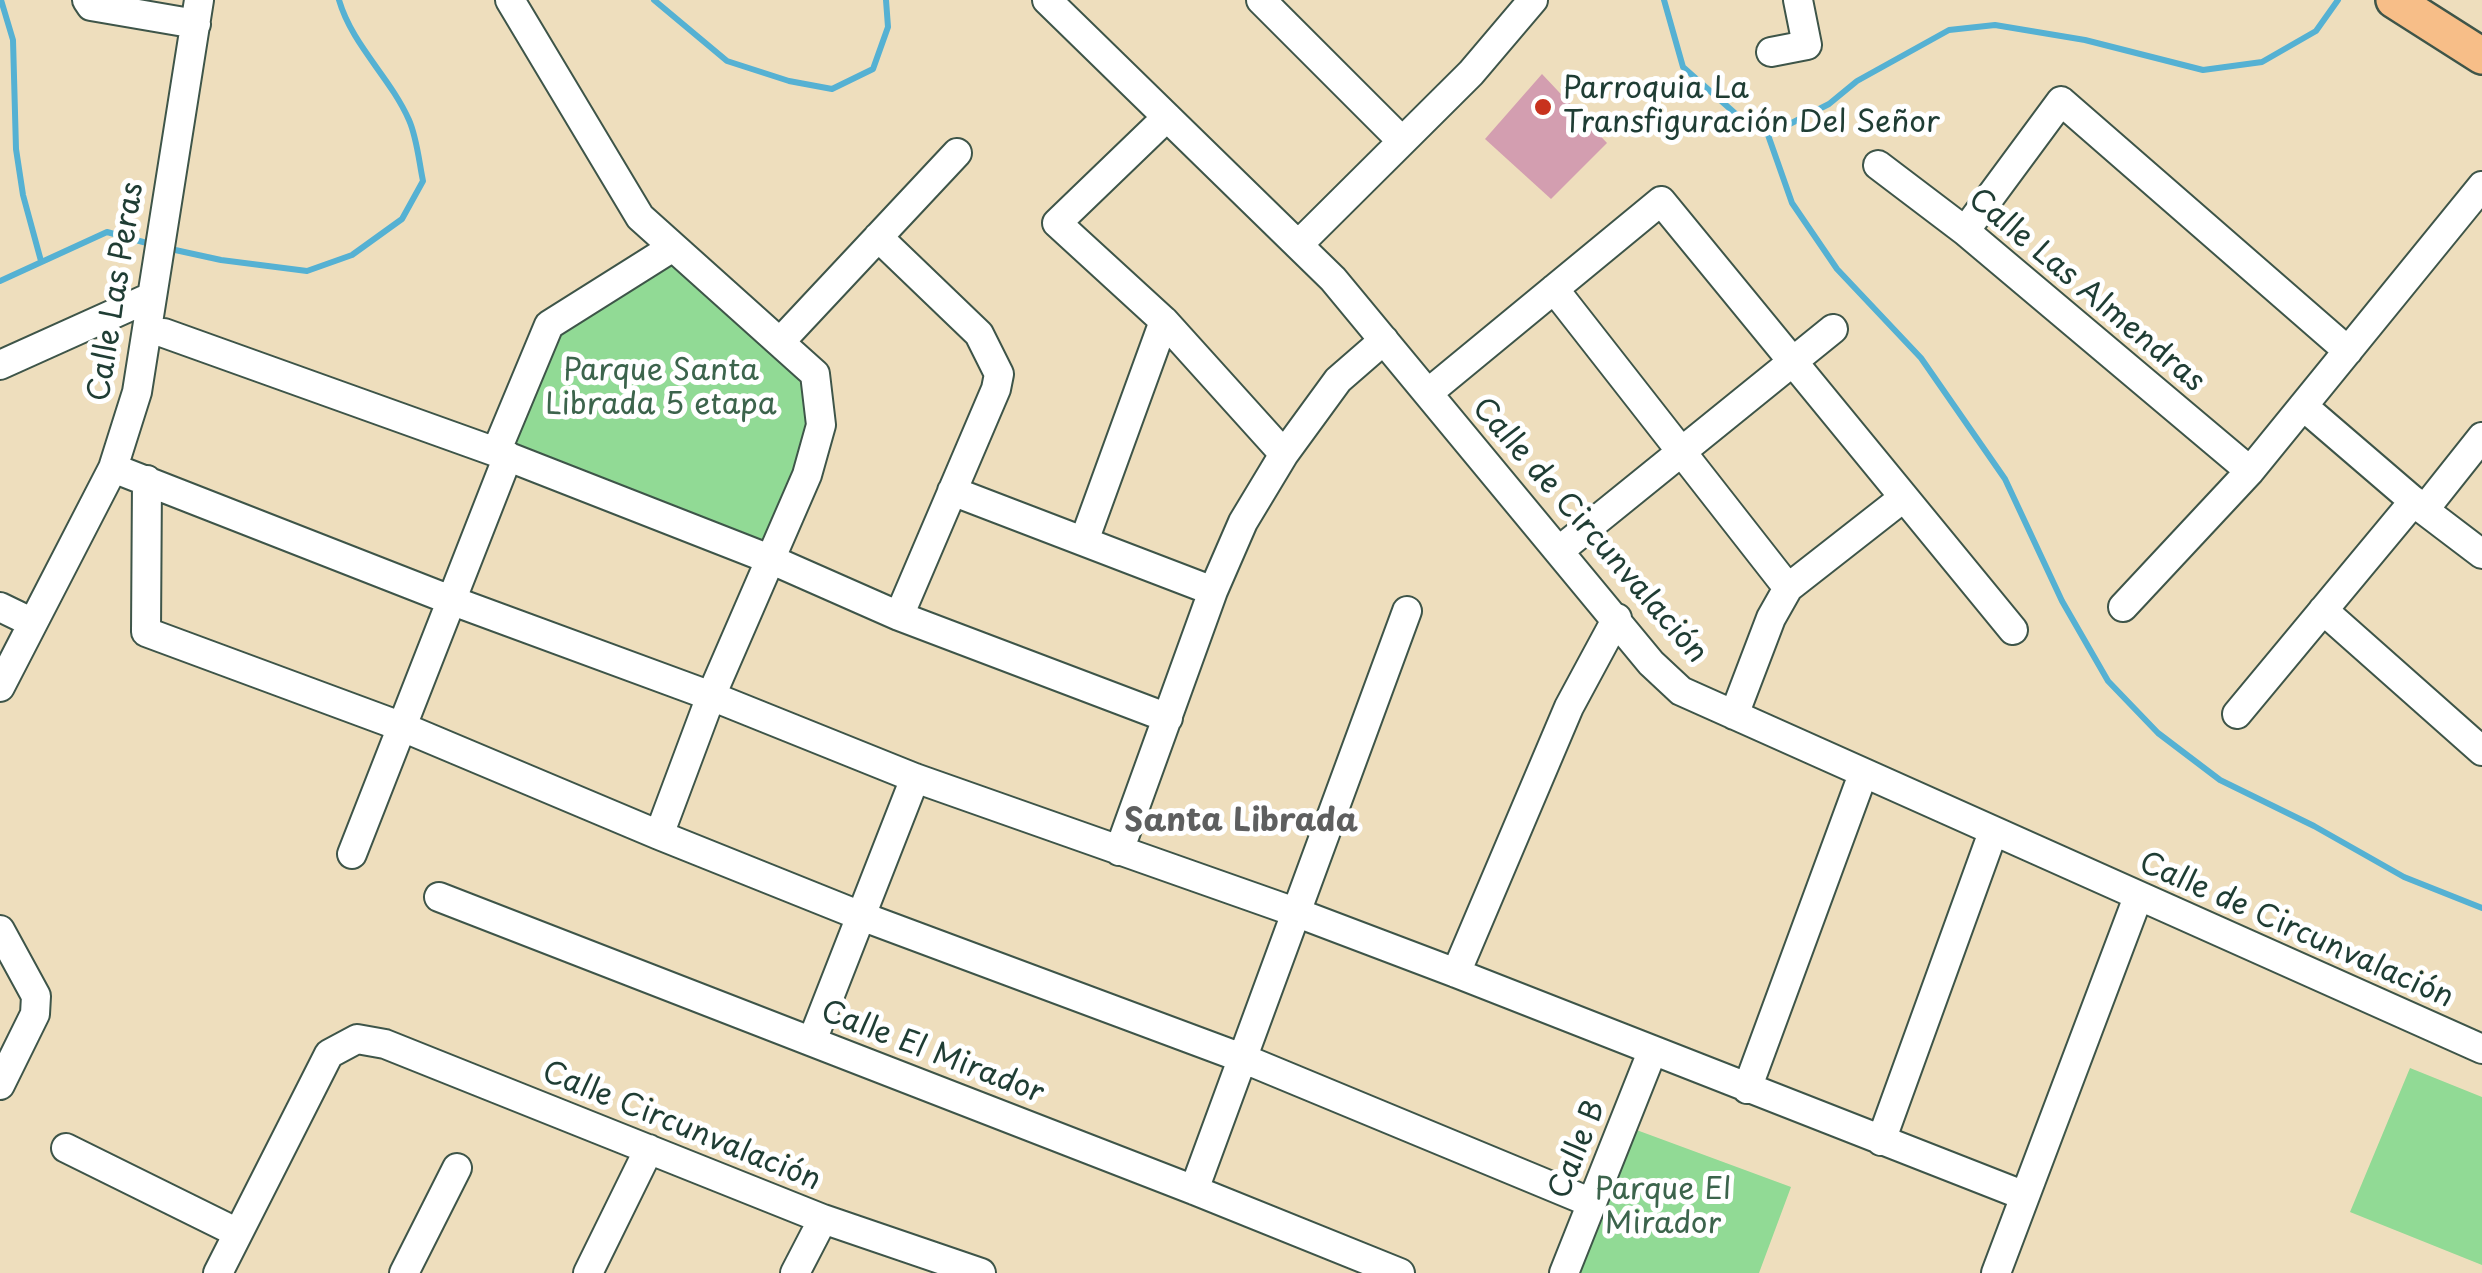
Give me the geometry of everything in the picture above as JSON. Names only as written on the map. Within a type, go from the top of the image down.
[{"type":"main road","points":[[2394,0],[2482,56]]},
{"type":"street","points":[[87,0],[91,6],[197,12]]},
{"type":"street","points":[[510,0],[640,217],[815,374],[821,425],[807,475],[711,696],[658,836]]},
{"type":"street","name":"Calle de Circunvalación","points":[[1047,0],[1334,279],[1651,662],[1681,691],[2482,1049]]},
{"type":"street","points":[[1261,0],[1402,141]]},
{"type":"street","points":[[1298,244],[1471,72],[1532,0]]},
{"type":"street","points":[[1771,52],[1806,45],[1798,0]]},
{"type":"street","name":"Calle Las Peras","points":[[0,686],[113,468],[136,392],[197,12]]},
{"type":"street","points":[[1965,231],[2061,101],[2348,351]]},
{"type":"street","points":[[1168,116],[1057,223],[1164,321],[1284,454]]},
{"type":"street","points":[[780,342],[957,153]]},
{"type":"street","name":"Calle Las Almendras","points":[[1878,166],[1965,231],[2250,471]]},
{"type":"street","points":[[2123,607],[2250,471],[2482,186]]},
{"type":"street","points":[[1428,393],[1661,201],[2013,630]]},
{"type":"street","points":[[878,237],[979,334],[999,374],[899,616]]},
{"type":"street","points":[[352,854],[453,601],[549,325],[674,247]]},
{"type":"street","points":[[1554,289],[1788,588]]},
{"type":"street","points":[[0,365],[152,290]]},
{"type":"street","points":[[1084,541],[1164,321]]},
{"type":"street","points":[[1560,550],[1833,328]]},
{"type":"street","points":[[164,332],[502,454],[772,560],[899,616],[1168,718]]},
{"type":"street","points":[[1120,851],[1213,591],[1243,522],[1284,454],[1338,380],[1384,340]]},
{"type":"street","points":[[2303,406],[2482,554]]},
{"type":"street","points":[[2236,714],[2324,610],[2482,437]]},
{"type":"street","points":[[113,468],[915,778],[1456,973],[2025,1196]]},
{"type":"street","points":[[148,480],[146,632],[400,726],[658,836],[861,916],[1242,1058],[1592,1203]]},
{"type":"street","points":[[952,491],[1213,591]]},
{"type":"street","points":[[1734,715],[1770,618],[1788,588],[1904,498]]},
{"type":"street","points":[[0,607],[31,622]]},
{"type":"street","points":[[2324,610],[2482,751]]},
{"type":"street","points":[[1194,1190],[1407,612]]},
{"type":"street","points":[[1456,973],[1568,707],[1617,618]]},
{"type":"street","points":[[1748,1088],[1863,774]]},
{"type":"street","points":[[812,1041],[915,778]]},
{"type":"street","points":[[1881,1140],[1993,832]]},
{"type":"street","points":[[1996,1273],[2138,896]]},
{"type":"street","name":"Calle El Mirador","points":[[439,897],[1400,1273]]},
{"type":"street","points":[[0,930],[36,996],[35,1014],[0,1085]]},
{"type":"street","name":"Calle Circunvalación","points":[[238,1233],[329,1054],[357,1040],[385,1044],[824,1218],[981,1273]]},
{"type":"street","name":"Calle B","points":[[1564,1273],[1652,1052]]},
{"type":"street","points":[[66,1148],[238,1233],[218,1273]]},
{"type":"street","points":[[588,1273],[649,1150]]},
{"type":"street","points":[[404,1273],[457,1168]]},
{"type":"street","points":[[795,1273],[824,1218]]},
{"type":"green space","name":"Parque Santa Librada 5 etapa","points":[[673,247],[780,342],[821,425],[765,543],[508,456],[549,325]]},
{"type":"green space","points":[[2410,1068],[2482,1097],[2482,1265],[2350,1212]]},
{"type":"green space","name":"Parque El Mirador","points":[[1623,1125],[1791,1187],[1759,1273],[1566,1273]]},
{"type":"building","name":"Parroquia La Transfiguración Del Señor","points":[[1542,74],[1607,143],[1551,199],[1485,139]]},
{"type":"waterway","points":[[1,0],[13,40],[16,149],[23,195],[41,261]]},
{"type":"waterway","points":[[166,248],[307,271],[352,255],[402,219],[423,181],[414,134],[401,104],[353,32],[339,0]]},
{"type":"waterway","points":[[654,0],[727,61],[789,81],[832,89],[873,69],[888,27],[886,0]]},
{"type":"waterway","points":[[1664,0],[1683,67],[1737,115],[1768,135],[1792,203],[1837,269],[1921,358],[2005,479],[2062,601],[2108,681],[2158,733],[2220,780],[2314,826],[2404,877],[2482,908]]},
{"type":"waterway","points":[[1768,135],[1829,104],[1857,81],[1949,30],[1995,25],[2085,40],[2203,70],[2262,62],[2316,31],[2338,0]]},
{"type":"waterway","points":[[0,281],[107,232],[154,245]]},
{"type":"place","name":"Parroquia La Transfiguración Del Señor","points":[[1543,107]]},
{"type":"district","name":"Santa Librada","points":[[1241,822]]}]
